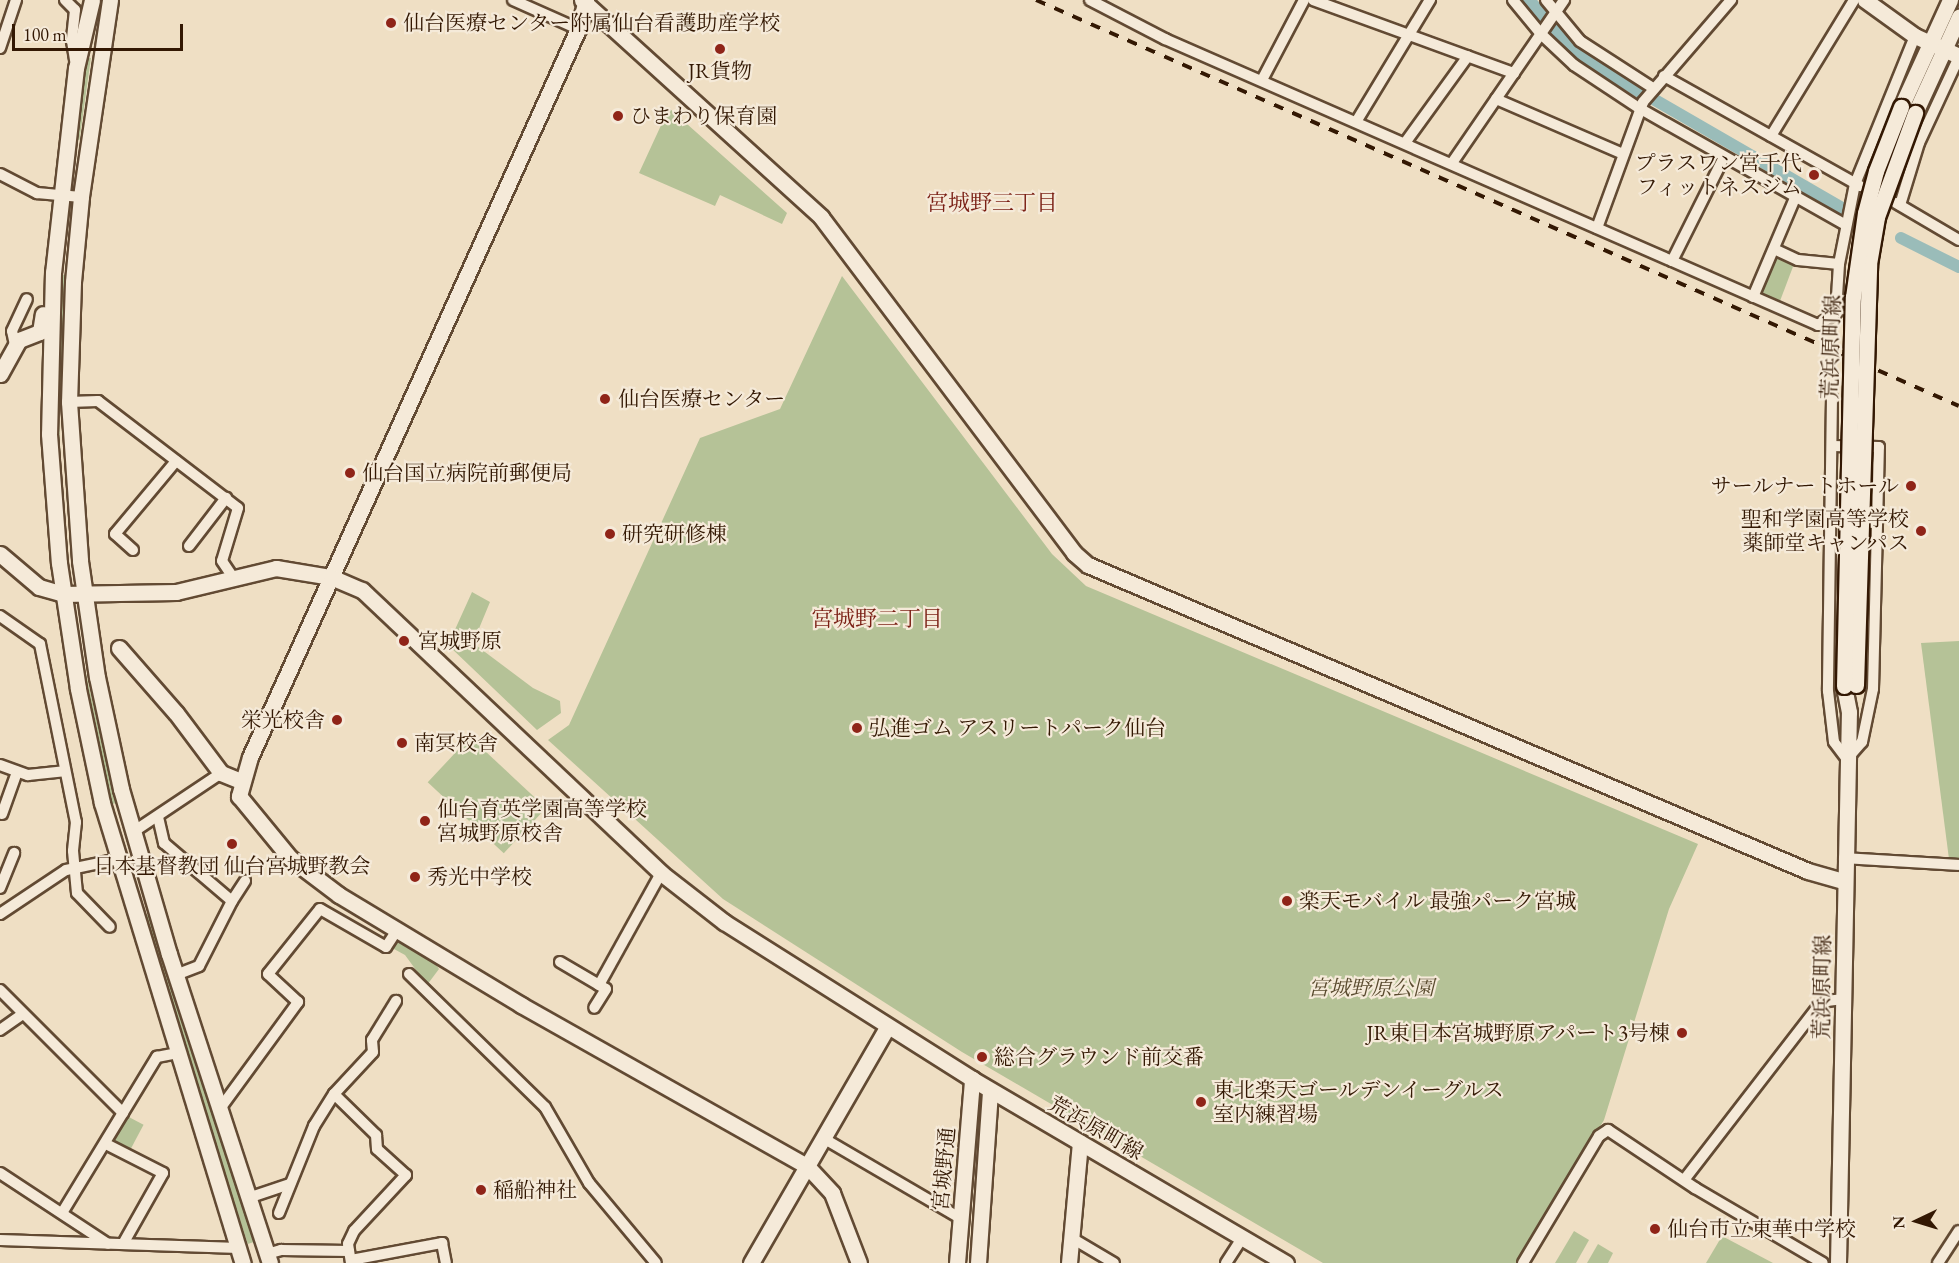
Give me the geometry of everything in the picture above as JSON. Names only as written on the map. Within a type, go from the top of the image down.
[{"type":"street","points":[[0,48],[16,0]]},
{"type":"street","points":[[65,0],[75,10],[72,41],[76,67]]},
{"type":"street","points":[[0,1240],[123,1244],[241,1255],[118,859],[90,749],[63,594],[49,434],[53,272],[76,67],[92,0]]},
{"type":"street","points":[[110,0],[81,197],[69,402],[84,593],[109,736],[133,832],[176,975],[268,1259],[281,1251],[350,1258],[442,1243],[446,1263]]},
{"type":"street","points":[[513,0],[578,29]]},
{"type":"street","points":[[1090,0],[1164,39],[1452,163],[1809,323],[1826,323],[1836,313],[1839,264],[1846,225],[1857,185],[1922,39]]},
{"type":"street","points":[[1263,80],[1304,0]]},
{"type":"street","points":[[1313,0],[1514,73]]},
{"type":"street","points":[[1356,122],[1430,0]]},
{"type":"street","points":[[1513,0],[1653,88]]},
{"type":"street","points":[[1546,0],[1548,22],[1574,65],[1639,108],[1846,225]]},
{"type":"street","points":[[1452,163],[1564,0]]},
{"type":"street","points":[[1597,228],[1639,108],[1653,88],[1731,0]]},
{"type":"street","points":[[1771,136],[1854,0]]},
{"type":"street","points":[[1865,0],[1922,39],[1954,55],[1919,142],[1898,204],[1959,240]]},
{"type":"street","name":"荒浜原町線","points":[[1838,1263],[1847,759],[1869,264],[1877,217],[1908,110],[1922,39],[1950,0]]},
{"type":"street","points":[[584,1],[578,29],[240,781],[239,796],[291,858],[339,894],[521,1005],[807,1166],[832,1193],[859,1263]]},
{"type":"street","points":[[584,1],[821,216],[1074,553],[1088,565],[1808,871],[1844,881]]},
{"type":"street","name":"荒浜原町線","points":[[1908,110],[1954,55],[1959,17]]},
{"type":"street","points":[[1405,143],[1468,56]]},
{"type":"street","points":[[1665,76],[1857,185]]},
{"type":"street","points":[[1496,99],[1622,153]]},
{"type":"street","points":[[1672,261],[1724,157]]},
{"type":"street","points":[[0,174],[37,193],[81,197]]},
{"type":"street","points":[[1753,297],[1795,198]]},
{"type":"street","points":[[1774,249],[1798,260],[1839,264]]},
{"type":"street","points":[[0,374],[18,340],[40,332],[43,297],[53,272]]},
{"type":"street","points":[[15,345],[12,331],[27,299]]},
{"type":"street","points":[[15,345],[36,344],[41,351],[41,396],[49,434]]},
{"type":"street","points":[[1832,397],[1828,691],[1834,742],[1847,759],[1862,742],[1873,689],[1881,445],[1833,446]]},
{"type":"street","points":[[69,402],[98,400],[238,508],[222,561],[232,576]]},
{"type":"street","points":[[133,550],[115,534],[176,461]]},
{"type":"street","points":[[189,546],[225,498]]},
{"type":"street","points":[[0,554],[39,587],[63,594]]},
{"type":"street","name":"荒浜原町線","points":[[63,594],[176,592],[232,576],[276,568],[331,577],[362,590],[661,873],[733,928],[886,1027],[1286,1263]]},
{"type":"street","points":[[0,616],[40,644],[76,822],[74,868],[77,893],[110,927]]},
{"type":"street","points":[[119,648],[176,713],[221,773],[240,781]]},
{"type":"street","points":[[0,765],[28,775],[64,771]]},
{"type":"street","points":[[2,814],[17,772]]},
{"type":"street","points":[[133,832],[221,773]]},
{"type":"street","points":[[158,817],[164,843],[232,901]]},
{"type":"street","points":[[0,888],[14,853]]},
{"type":"street","points":[[1844,858],[1959,865]]},
{"type":"street","points":[[0,913],[54,876],[74,868],[118,859]]},
{"type":"street","points":[[600,985],[661,873]]},
{"type":"street","points":[[176,975],[199,966],[232,901],[245,881]]},
{"type":"street","points":[[219,1110],[298,1002],[268,974],[320,909],[386,947],[397,930]]},
{"type":"street","points":[[560,963],[606,988],[594,1008]]},
{"type":"street","points":[[409,974],[545,1107],[589,1183],[656,1263]]},
{"type":"street","points":[[0,990],[123,1113]]},
{"type":"street","points":[[1684,1180],[1816,1008],[1827,1001],[1843,999]]},
{"type":"street","points":[[279,1213],[305,1145],[334,1094],[373,1052],[372,1040],[396,1001]]},
{"type":"street","points":[[0,1030],[23,1014]]},
{"type":"street","points":[[751,1263],[886,1027]]},
{"type":"street","points":[[62,1213],[157,1057],[178,1053]]},
{"type":"street","name":"宮城野通","points":[[957,1263],[972,1079]]},
{"type":"street","name":"宮城野通","points":[[978,1263],[990,1090]]},
{"type":"street","points":[[334,1094],[376,1135],[377,1149],[406,1176],[354,1231],[348,1244],[350,1258]]},
{"type":"street","points":[[1523,1263],[1604,1131],[1612,1131],[1684,1180],[1823,1263]]},
{"type":"street","points":[[824,1138],[960,1218]]},
{"type":"street","points":[[1069,1263],[1080,1143]]},
{"type":"street","points":[[106,1144],[163,1173],[123,1244]]},
{"type":"street","points":[[0,1173],[108,1244]]},
{"type":"street","points":[[248,1198],[290,1184]]},
{"type":"street","points":[[1938,1263],[1959,1232]]},
{"type":"street","points":[[1071,1237],[1114,1263]]},
{"type":"street","points":[[1226,1263],[1242,1238]]},
{"type":"green space","points":[[84,57],[91,58],[79,140],[72,139]]},
{"type":"green space","points":[[669,108],[787,213],[782,224],[720,195],[715,206],[639,173]]},
{"type":"green space","points":[[1779,256],[1794,264],[1780,301],[1762,294],[1761,289],[1774,258]]},
{"type":"green space","points":[[58,275],[66,275],[59,415],[63,528],[56,414]]},
{"type":"green space","name":"宮城野原公園","points":[[842,276],[1052,554],[1086,586],[1698,844],[1669,909],[1604,1120],[1518,1263],[1323,1263],[962,1052],[723,899],[548,740],[569,725],[700,438],[780,409]]},
{"type":"green space","points":[[472,592],[490,602],[473,643],[533,688],[560,701],[561,713],[537,730],[448,645]]},
{"type":"green space","points":[[1959,641],[1959,858],[1949,859],[1921,643]]},
{"type":"green space","points":[[85,669],[116,803],[109,805],[94,743]]},
{"type":"green space","points":[[470,737],[546,808],[504,853],[428,782]]},
{"type":"green space","points":[[150,914],[256,1241],[248,1244],[141,917]]},
{"type":"green space","points":[[402,942],[435,963],[439,969],[427,985],[405,955],[394,949],[394,944]]},
{"type":"green space","points":[[125,1115],[144,1125],[129,1152],[110,1142]]},
{"type":"green space","points":[[1574,1231],[1589,1240],[1576,1263],[1555,1263]]},
{"type":"green space","points":[[1722,1236],[1773,1263],[1706,1263]]},
{"type":"green space","points":[[1598,1244],[1613,1253],[1608,1263],[1587,1263]]},
{"type":"waterway","points":[[1529,0],[1578,54],[1643,94]]},
{"type":"waterway","points":[[1655,100],[1842,208]]},
{"type":"waterway","points":[[1901,238],[1959,267]]},
{"type":"railway","points":[[1036,0],[1959,406]]},
{"type":"place","name":"仙台医療センター附属仙台看護助産学校","points":[[391,23]]},
{"type":"place","name":"JR貨物","points":[[720,49]]},
{"type":"place","name":"ひまわり保育園","points":[[618,116]]},
{"type":"place","name":"プラスワン宮千代 フィットネスジム","points":[[1814,175]]},
{"type":"place","name":"仙台医療センター","points":[[605,399]]},
{"type":"place","name":"仙台国立病院前郵便局","points":[[350,473]]},
{"type":"place","name":"サールナートホール","points":[[1911,486]]},
{"type":"place","name":"聖和学園高等学校 薬師堂キャンパス","points":[[1921,531]]},
{"type":"place","name":"研究研修棟","points":[[610,534]]},
{"type":"place","name":"宮城野原","points":[[404,641]]},
{"type":"place","name":"栄光校舎","points":[[337,720]]},
{"type":"place","name":"弘進ゴム アスリートパーク仙台","points":[[857,728]]},
{"type":"place","name":"南冥校舎","points":[[402,743]]},
{"type":"place","name":"仙台育英学園高等学校 宮城野原校舎","points":[[425,821]]},
{"type":"place","name":"日本基督教団 仙台宮城野教会","points":[[232,844]]},
{"type":"place","name":"秀光中学校","points":[[415,877]]},
{"type":"place","name":"楽天モバイル 最強パーク宮城","points":[[1287,901]]},
{"type":"place","name":"JR東日本宮城野原アパート3号棟","points":[[1682,1033]]},
{"type":"place","name":"総合グラウンド前交番","points":[[982,1057]]},
{"type":"place","name":"東北楽天ゴールデンイーグルス 室内練習場","points":[[1201,1102]]},
{"type":"place","name":"稲船神社","points":[[481,1190]]},
{"type":"place","name":"仙台市立東華中学校","points":[[1655,1229]]},
{"type":"district","name":"宮城野三丁目","points":[[992,203]]},
{"type":"district","name":"宮城野二丁目","points":[[877,619]]}]
